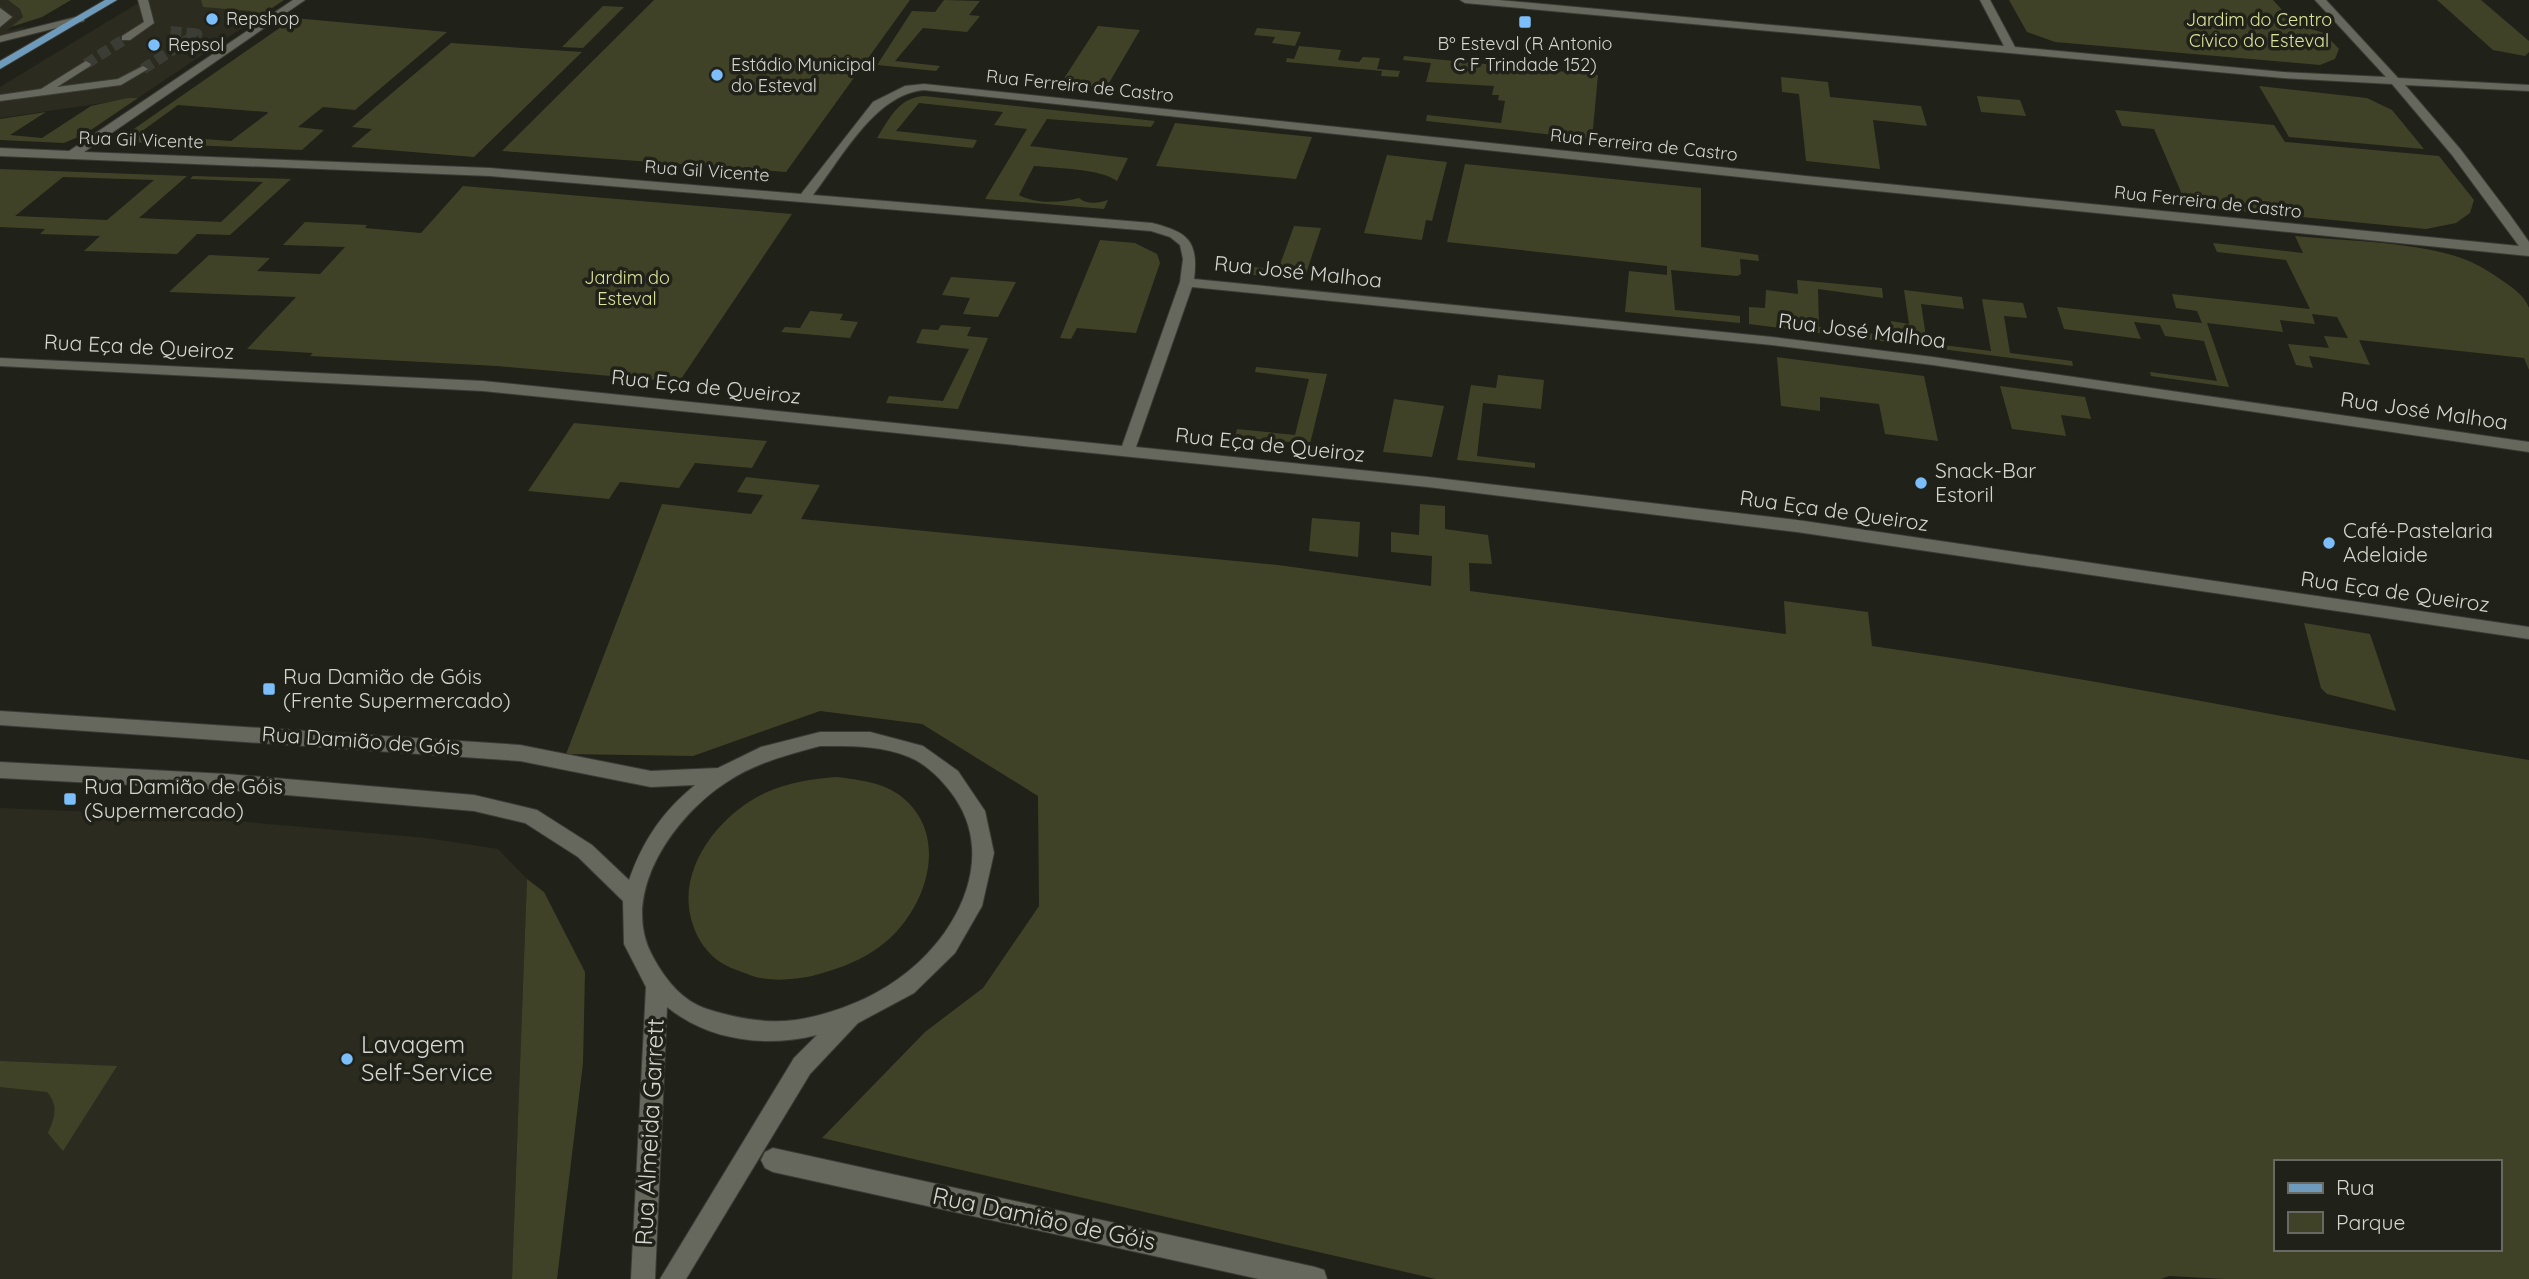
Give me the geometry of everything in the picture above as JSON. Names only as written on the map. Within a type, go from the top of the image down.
[{"type":"main road","points":[[0,66],[112,0]]},
{"type":"street","points":[[126,38],[153,25],[143,0]]},
{"type":"street","points":[[71,155],[300,0]]},
{"type":"street","points":[[1465,0],[2283,75],[2529,88]]},
{"type":"street","points":[[1985,0],[2011,50]]},
{"type":"street","points":[[2320,0],[2399,82],[2462,156],[2529,252]]},
{"type":"street","points":[[0,11],[7,17],[0,24]]},
{"type":"street","points":[[0,39],[80,19]]},
{"type":"street","points":[[40,92],[86,64]]},
{"type":"street","points":[[0,98],[121,82],[143,69]]},
{"type":"street","name":"Rua Ferreira de Castro","points":[[805,197],[877,104],[909,88],[924,87],[2529,252]]},
{"type":"street","name":"Rua Gil Vicente","points":[[0,152],[490,172],[1152,227],[1175,233],[1188,244],[1191,258],[1187,282],[1127,452]]},
{"type":"street","name":"Rua José Malhoa","points":[[1187,282],[1785,343],[2529,447]]},
{"type":"street","name":"Rua Eça de Queiroz","points":[[0,362],[482,386],[1428,482],[1797,526],[2529,633]]},
{"type":"street","name":"Rua Damião de Góis","points":[[0,718],[520,753],[651,779],[720,776]]},
{"type":"street","points":[[820,739],[870,739],[916,751],[951,776],[975,811],[984,853],[975,900],[948,946],[906,986],[850,1016],[795,1030],[740,1030],[692,1014],[657,986],[635,944],[633,897],[649,851],[678,810],[720,776],[768,752],[820,739]]},
{"type":"street","points":[[0,770],[228,782],[474,803],[530,816],[585,851],[633,897]]},
{"type":"street","name":"Rua Almeida Garrett","points":[[643,1279],[657,986]]},
{"type":"street","name":"Rua Almeida Garrett","points":[[672,1279],[802,1066],[850,1016]]},
{"type":"street","name":"Rua Damião de Góis","points":[[773,1160],[1315,1279]]},
{"type":"shaded area","points":[[0,0],[8,0],[20,9],[23,17],[7,31],[27,26],[0,42]]},
{"type":"shaded area","points":[[143,0],[284,0],[138,98],[0,118],[0,87]]},
{"type":"shaded area","points":[[0,808],[168,815],[427,838],[498,849],[527,879],[512,1279],[0,1279]]},
{"type":"green space","points":[[8,0],[71,0],[42,17],[11,27],[23,17],[20,9]]},
{"type":"green space","points":[[201,0],[284,0],[251,22],[238,22],[251,11],[203,7]]},
{"type":"green space","name":"Estádio Municipal do Esteval","points":[[654,0],[910,0],[786,172],[502,151]]},
{"type":"green space","points":[[944,0],[980,1],[969,15],[980,16],[967,32],[923,28],[895,61],[940,66],[936,71],[877,65],[912,11],[935,12]]},
{"type":"green space","name":"Jardim do Centro Cívico do Esteval","points":[[2009,0],[2273,0],[2295,24],[2324,33],[2339,49],[2335,59],[2320,65],[2055,42],[2027,32]]},
{"type":"green space","points":[[2437,0],[2481,0],[2529,41],[2529,52],[2525,56],[2493,50]]},
{"type":"green space","points":[[603,6],[624,7],[583,48],[562,47]]},
{"type":"green space","points":[[294,18],[447,32],[355,110],[323,107],[298,127],[324,130],[302,150],[128,142],[128,133]],"holes":[[[178,105],[267,112],[231,141],[138,134]]]},
{"type":"green space","points":[[1098,26],[1140,30],[1106,88],[1061,83]]},
{"type":"green space","points":[[1257,28],[1301,32],[1295,46],[1272,43],[1275,37],[1254,35]]},
{"type":"green space","points":[[451,43],[582,52],[474,157],[351,147],[372,129],[352,127]]},
{"type":"green space","points":[[1299,46],[1341,50],[1338,60],[1359,62],[1363,57],[1380,58],[1377,69],[1400,71],[1398,77],[1381,76],[1382,71],[1286,62],[1287,58],[1294,59]]},
{"type":"green space","points":[[1404,56],[1598,75],[1592,139],[1426,121],[1427,115],[1501,123],[1505,101],[1498,100],[1499,95],[1492,95],[1494,86],[1426,82],[1431,63],[1403,60]]},
{"type":"green space","points":[[1781,77],[1828,82],[1830,97],[1921,106],[1927,126],[1873,120],[1880,169],[1806,161],[1799,94],[1782,92]]},
{"type":"green space","points":[[2259,86],[2367,98],[2392,110],[2424,149],[2289,137]]},
{"type":"green space","points":[[924,96],[1155,121],[1151,127],[1047,119],[1030,146],[1128,158],[1117,181],[1090,172],[1034,166],[1019,195],[1049,202],[1079,198],[1097,203],[1108,200],[1104,209],[985,199],[1027,129],[994,125],[1003,112],[919,103],[896,131],[977,140],[973,148],[877,138],[901,105]]},
{"type":"green space","points":[[1977,96],[2020,100],[2026,116],[1981,112]]},
{"type":"green space","points":[[138,98],[85,134],[64,143],[0,140],[0,119],[46,112],[10,135],[42,138],[91,106]]},
{"type":"green space","points":[[2115,110],[2274,125],[2285,142],[2439,156],[2474,200],[2470,213],[2456,223],[2426,229],[2187,206],[2154,129],[2122,126]]},
{"type":"green space","points":[[1175,123],[1312,137],[1296,179],[1156,166]]},
{"type":"green space","points":[[1387,155],[1447,162],[1432,221],[1426,220],[1422,240],[1364,233]]},
{"type":"green space","points":[[1465,164],[1701,188],[1701,247],[1767,256],[1758,255],[1759,261],[1740,259],[1741,274],[1737,276],[1671,270],[1675,310],[1740,316],[1740,323],[1625,312],[1629,271],[1667,275],[1667,266],[1447,242]]},
{"type":"green space","points":[[0,169],[187,176],[139,218],[221,222],[263,182],[190,179],[193,176],[291,179],[230,235],[197,234],[177,254],[84,251],[100,236],[40,234],[45,229],[0,227]],"holes":[[[63,177],[154,180],[107,220],[15,216]]]},
{"type":"green space","name":"Jardim do Esteval","points":[[463,186],[792,214],[679,382],[497,366],[310,356],[313,353],[247,349],[296,297],[169,292],[209,255],[270,258],[257,271],[320,274],[345,247],[283,245],[305,222],[367,225],[365,228],[421,233]]},
{"type":"green space","points":[[1294,226],[1321,228],[1304,280],[1233,273],[1223,266],[1223,263],[1278,270]]},
{"type":"green space","points":[[2295,236],[2409,246],[2453,255],[2483,268],[2515,289],[2529,308],[2529,370],[2524,358],[2359,340],[2370,365],[2309,356],[2313,368],[2296,365],[2288,344],[2329,348],[2324,336],[2348,338],[2337,317],[2312,314],[2315,324],[2280,320],[2283,332],[2207,323],[2229,387],[2151,376],[2150,372],[2217,381],[2204,341],[2165,336],[2160,325],[2134,322],[2141,339],[2064,329],[2057,307],[2202,323],[2197,311],[2176,308],[2172,294],[2310,309],[2286,260],[2217,252],[2213,243],[2303,253]]},
{"type":"green space","points":[[1100,240],[1135,243],[1157,254],[1160,263],[1136,333],[1077,328],[1071,339],[1060,338]]},
{"type":"green space","points":[[951,277],[1016,282],[998,317],[963,314],[970,298],[942,295]]},
{"type":"green space","points":[[1797,280],[1882,288],[1883,298],[1818,289],[1819,327],[1892,336],[1891,321],[1909,324],[1904,290],[1962,297],[1964,309],[1921,304],[1927,343],[1991,351],[1982,299],[2023,303],[2027,318],[2004,316],[2010,353],[2072,361],[2073,366],[1749,324],[1749,307],[1765,308],[1766,290],[1798,294]]},
{"type":"green space","points":[[810,311],[843,314],[840,320],[858,322],[850,338],[781,332],[785,327],[800,328]]},
{"type":"green space","points":[[941,325],[971,327],[967,336],[988,338],[958,409],[886,403],[889,396],[943,401],[969,349],[916,343],[922,329],[938,330]]},
{"type":"green space","points":[[1777,357],[1924,376],[1938,441],[1885,434],[1879,404],[1820,397],[1820,411],[1781,406]]},
{"type":"green space","points":[[1256,367],[1327,374],[1310,444],[1235,437],[1237,429],[1295,435],[1309,379],[1255,372]]},
{"type":"green space","points":[[1498,375],[1544,380],[1541,409],[1483,403],[1477,456],[1535,463],[1535,468],[1457,460],[1471,385],[1496,388]]},
{"type":"green space","points":[[2000,386],[2085,397],[2091,419],[2061,415],[2066,436],[2012,429]]},
{"type":"green space","points":[[1394,399],[1444,406],[1432,457],[1383,452]]},
{"type":"green space","points":[[574,423],[767,441],[752,468],[695,463],[679,488],[620,482],[609,499],[528,491]]},
{"type":"green space","points":[[746,477],[820,485],[801,519],[1278,565],[1431,586],[1432,556],[1391,552],[1391,532],[1419,535],[1420,504],[1445,506],[1445,529],[1488,535],[1492,564],[1469,563],[1470,591],[1786,634],[1784,601],[1868,612],[1872,646],[2037,672],[2529,760],[2529,1279],[2225,1279],[2169,1276],[2161,1279],[1436,1279],[822,1138],[925,1032],[983,988],[1039,906],[1038,796],[922,724],[820,711],[693,756],[566,754],[662,504],[751,514],[763,495],[737,492]]},
{"type":"green space","points":[[1312,518],[1360,522],[1358,557],[1309,551]]},
{"type":"green space","points":[[2304,623],[2370,634],[2396,711],[2327,694],[2321,688]]},
{"type":"green space","points":[[837,777],[871,782],[887,788],[902,797],[918,814],[926,834],[929,856],[926,878],[907,919],[892,936],[868,955],[845,966],[812,976],[765,979],[720,962],[697,936],[689,905],[690,885],[704,847],[731,815],[765,793],[800,782]]},
{"type":"green space","points":[[527,879],[544,892],[585,972],[583,1063],[557,1279],[512,1279]]},
{"type":"green space","points":[[0,1061],[117,1066],[63,1151],[48,1133],[55,1112],[51,1097],[47,1092],[0,1087]]},
{"type":"tunnel","points":[[143,69],[197,34],[166,31]]},
{"type":"tunnel","points":[[86,64],[126,38]]},
{"type":"place","name":"Repshop","points":[[212,19]]},
{"type":"place","name":"Bº Esteval (R Antonio C F Trindade 152)","points":[[1525,22]]},
{"type":"place","name":"Repsol","points":[[154,45]]},
{"type":"place","name":"Estádio Municipal do Esteval","points":[[717,75]]},
{"type":"place","name":"Snack-Bar Estoril","points":[[1921,483]]},
{"type":"place","name":"Café-Pastelaria Adelaide","points":[[2329,543]]},
{"type":"place","name":"Rua Damião de Góis (Frente Supermercado)","points":[[269,689]]},
{"type":"place","name":"Rua Damião de Góis (Supermercado)","points":[[70,799]]},
{"type":"place","name":"Lavagem Self-Service","points":[[347,1059]]}]
